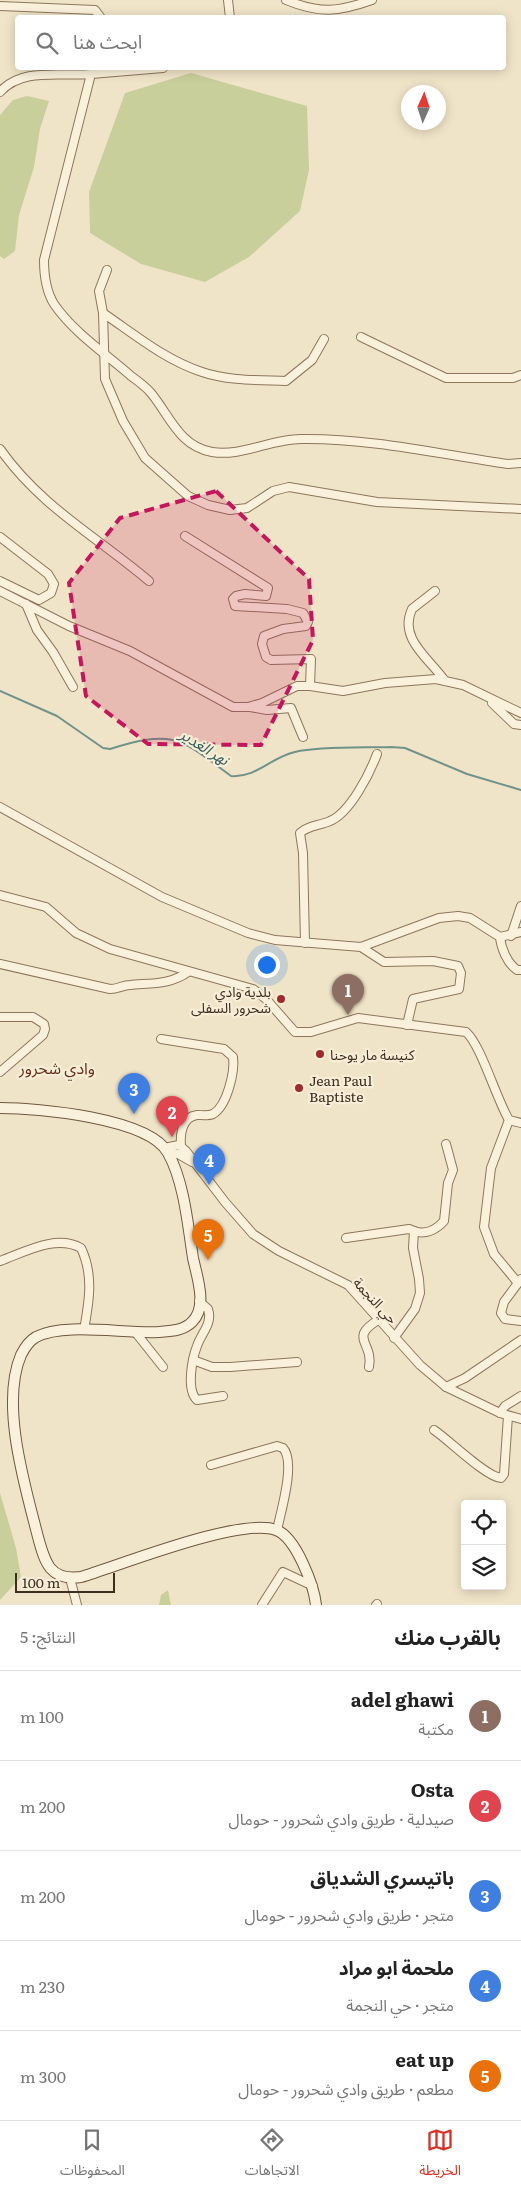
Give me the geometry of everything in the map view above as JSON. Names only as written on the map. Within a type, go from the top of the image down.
[{"type":"main road","points":[[0,1108],[24,1108],[78,1115],[128,1126],[149,1136],[166,1150],[178,1182],[189,1232],[199,1301],[197,1316],[187,1327],[171,1331],[136,1334],[84,1330],[48,1333],[35,1338],[27,1345],[15,1368],[10,1400],[10,1418],[17,1454],[42,1551],[50,1570],[70,1578],[220,1534],[252,1528],[277,1530],[284,1534],[292,1546],[313,1586],[318,1602]]},
{"type":"street","points":[[228,0],[230,15]]},
{"type":"street","points":[[286,0],[313,9],[345,10],[372,0]]},
{"type":"street","points":[[0,6],[95,10],[99,15]]},
{"type":"street","points":[[75,76],[78,70]]},
{"type":"street","points":[[0,92],[8,82],[28,75],[75,76],[139,70]]},
{"type":"street","points":[[90,74],[46,242],[44,276],[53,302],[68,321],[151,393],[173,428],[195,447],[211,452],[229,453],[273,442],[300,438],[391,445],[481,460],[521,463]]},
{"type":"street","points":[[107,270],[99,291],[103,313],[105,379],[123,421],[145,458],[188,496],[208,505],[230,510],[247,508],[273,491],[289,487],[377,502],[521,509]]},
{"type":"street","points":[[103,313],[166,356],[203,373],[251,380],[286,381],[312,360],[324,339]]},
{"type":"street","points":[[361,337],[446,378],[513,378],[521,375]]},
{"type":"street","points":[[0,449],[17,472],[56,510],[148,581]]},
{"type":"street","points":[[185,536],[268,588],[266,596],[244,594],[236,596],[233,600],[235,606],[287,609],[304,613],[308,622],[306,626],[273,632],[264,636],[262,644],[266,657],[271,660],[311,659],[310,686]]},
{"type":"street","points":[[0,537],[48,574],[54,584],[51,593],[39,600],[0,581]]},
{"type":"street","points":[[0,591],[69,626],[130,651],[222,703],[233,707],[266,710],[291,708],[303,737]]},
{"type":"street","points":[[435,591],[412,609],[409,630],[415,646],[444,681]]},
{"type":"street","points":[[26,604],[36,630],[54,652],[73,688]]},
{"type":"street","points":[[248,707],[297,686],[343,691],[405,681],[444,681],[462,685],[488,699],[521,713]]},
{"type":"street","points":[[488,699],[514,724],[521,725]]},
{"type":"street","points":[[305,943],[303,853],[300,833],[310,827],[336,818],[359,791],[377,754]]},
{"type":"street","points":[[0,807],[162,897],[248,933],[275,940],[361,947],[439,918],[458,916],[470,918],[500,936],[511,936],[521,932]]},
{"type":"street","points":[[0,895],[46,907],[76,933],[110,949],[253,989],[266,999],[295,1032],[304,1033],[358,1018],[462,1031],[470,1035],[509,1120],[521,1123]]},
{"type":"street","points":[[511,936],[521,906]]},
{"type":"street","points":[[500,936],[502,948],[512,966],[517,970],[521,970]]},
{"type":"street","points":[[361,947],[376,958],[389,963],[433,961],[458,966],[461,973],[459,990],[413,999],[407,1025]]},
{"type":"street","points":[[0,957],[3,964],[110,989],[118,989],[127,984],[147,985],[168,981],[188,972]]},
{"type":"street","points":[[0,1017],[33,1017],[44,1024],[45,1029],[43,1035],[0,1072]]},
{"type":"street","points":[[161,1039],[224,1049],[233,1057],[232,1077],[227,1094],[218,1109],[212,1114],[194,1116],[188,1119],[181,1132],[181,1146],[171,1145],[166,1150],[194,1163]]},
{"type":"street","points":[[509,1120],[497,1148],[490,1173],[484,1226],[494,1254],[519,1281],[504,1302],[501,1313],[505,1319],[521,1321]]},
{"type":"street","points":[[346,1238],[409,1229],[420,1233],[429,1231],[444,1221],[448,1182],[453,1170],[446,1144]]},
{"type":"street","name":"حي النجمة","points":[[181,1146],[253,1234],[272,1247],[348,1285],[380,1319],[394,1338],[426,1371],[446,1387],[500,1413],[521,1420]]},
{"type":"street","points":[[394,1338],[414,1309],[420,1294],[413,1248],[414,1231]]},
{"type":"street","points":[[0,1262],[51,1243],[72,1243],[81,1248],[90,1272],[89,1304],[84,1330]]},
{"type":"street","points":[[199,1301],[208,1309],[209,1319],[196,1347],[193,1360],[194,1397],[202,1401],[223,1396]]},
{"type":"street","points":[[369,1367],[370,1359],[362,1334],[364,1330],[380,1319]]},
{"type":"street","points":[[136,1334],[163,1367]]},
{"type":"street","points":[[446,1387],[465,1378],[521,1340]]},
{"type":"street","points":[[193,1360],[212,1367],[297,1362]]},
{"type":"street","points":[[500,1413],[505,1406],[521,1396]]},
{"type":"street","points":[[434,1430],[475,1462],[501,1478],[504,1474],[508,1416]]},
{"type":"street","points":[[211,1465],[277,1446],[283,1448],[287,1455],[287,1481],[277,1530]]},
{"type":"street","points":[[262,1605],[283,1572],[313,1586]]},
{"type":"street","points":[[70,1578],[77,1605]]},
{"type":"highlighted area","points":[[216,491],[309,579],[313,640],[261,745],[148,744],[86,696],[69,583],[120,518]]},
{"type":"green space","points":[[191,73],[307,106],[309,170],[300,211],[249,257],[205,282],[141,264],[90,233],[89,192],[125,93]]},
{"type":"green space","points":[[27,96],[49,101],[40,129],[34,167],[19,215],[15,251],[4,259],[0,256],[0,115],[13,100]]},
{"type":"green space","points":[[0,1493],[16,1548],[21,1577],[0,1600]]},
{"type":"green space","points":[[168,1590],[171,1605],[159,1605],[161,1595]]},
{"type":"waterway","name":"نهر الغدير","points":[[0,691],[57,716],[103,748],[110,749],[149,739],[175,741],[187,745],[231,776],[249,774],[279,758],[305,750],[391,747],[405,748],[467,774],[521,790]]},
{"type":"place","name":"بلدية وادي شحرور السفلى","points":[[281,999]]},
{"type":"place","name":"adel ghawi","points":[[348,1015]]},
{"type":"place","name":"كنيسة مار يوحنا","points":[[320,1054]]},
{"type":"place","name":"Jean Paul Baptiste","points":[[299,1088]]},
{"type":"place","name":"باتيسري الشدياق","points":[[134,1114]]},
{"type":"place","name":"Osta","points":[[172,1137]]},
{"type":"place","name":"ملحمة ابو مراد","points":[[209,1185]]},
{"type":"place","name":"eat up","points":[[208,1260]]},
{"type":"district","name":"وادي شحرور","points":[[57,1067]]}]
